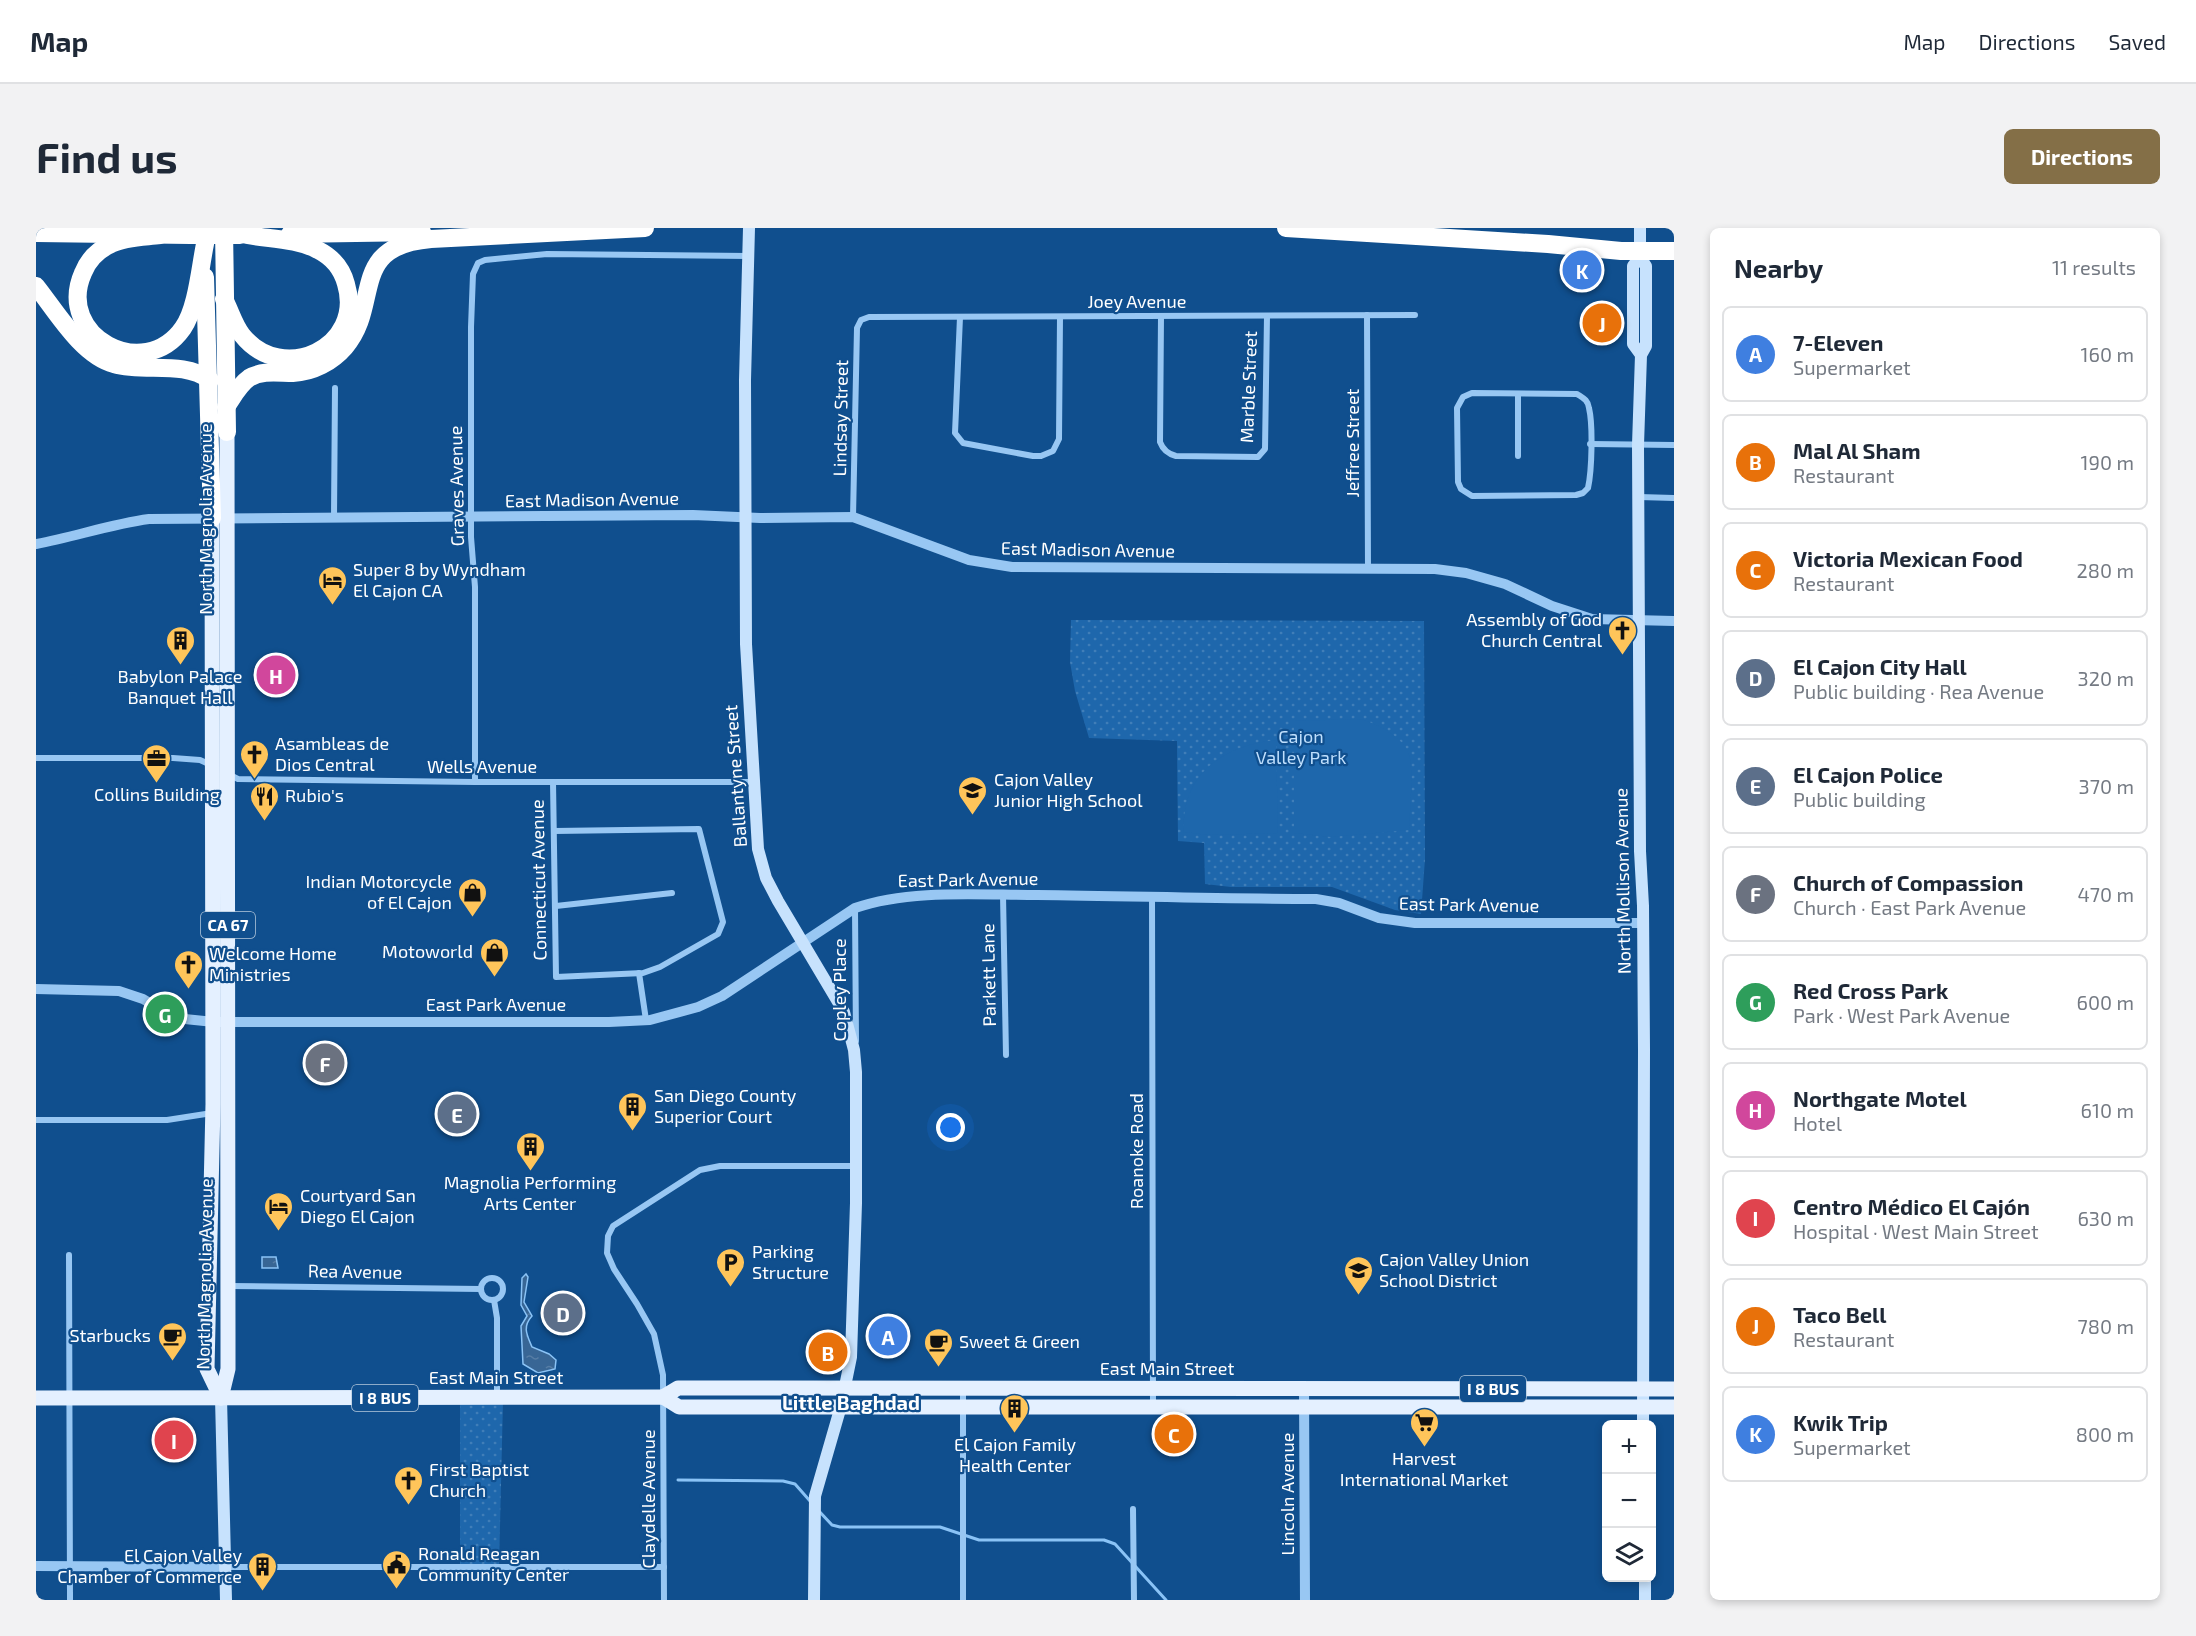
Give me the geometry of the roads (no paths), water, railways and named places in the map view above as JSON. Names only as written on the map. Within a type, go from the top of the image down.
[{"type":"highway","points":[[226,407],[240,386],[254,376],[264,373],[305,371],[325,364],[341,351],[357,327],[373,272],[389,252],[400,245],[414,241],[645,228]]},
{"type":"highway","points":[[1286,228],[1640,254],[1674,251]]},
{"type":"highway","points":[[36,233],[200,236],[237,233],[553,232]]},
{"type":"highway","points":[[224,299],[238,329],[250,344],[262,353],[282,358],[304,357],[323,349],[337,336],[348,310],[348,290],[342,273],[329,257],[310,246],[237,233]]},
{"type":"highway","name":"North Magnolia Avenue","points":[[227,432],[224,299],[237,233]]},
{"type":"highway","points":[[160,235],[111,244],[90,260],[84,270],[78,290],[83,320],[95,338],[109,347],[123,352],[149,352],[163,346],[183,327],[191,310],[200,236]]},
{"type":"highway","name":"North Magnolia Avenue","points":[[200,236],[220,517]]},
{"type":"highway","points":[[36,286],[84,347],[100,358],[128,367],[175,368],[199,372],[210,380]]},
{"type":"main road","name":"Ballantyne Street","points":[[749,228],[745,380],[746,644],[758,849],[766,878],[802,944],[834,992],[844,1012],[854,1050],[856,1072],[852,1347],[841,1406],[815,1496],[814,1600]]},
{"type":"main road","name":"North Mollison Avenue","points":[[1640,228],[1640,254],[1646,266],[1646,346],[1641,355],[1638,445],[1640,851],[1643,923],[1643,1420]]},
{"type":"main road","name":"North Mollison Avenue","points":[[1640,254],[1633,266],[1633,344],[1641,355]]},
{"type":"main road","points":[[1633,312],[1638,316],[1642,331],[1646,332]]},
{"type":"main road","name":"North Magnolia Avenue","points":[[220,1398],[228,1369],[227,1176],[220,1022],[220,517],[227,432]]},
{"type":"main road","name":"North Magnolia Avenue","points":[[220,1022],[210,1176],[207,1369],[220,1398]]},
{"type":"main road","points":[[210,1176],[227,1176]]},
{"type":"main road","points":[[209,1262],[216,1279],[228,1286]]},
{"type":"main road","name":"East Main Street","points":[[663,1398],[678,1388],[1674,1389]]},
{"type":"main road","points":[[1414,1389],[1414,1408]]},
{"type":"main road","name":"I 8 BUS","points":[[36,1398],[220,1398]]},
{"type":"main road","points":[[220,1398],[226,1600]]},
{"type":"main road","name":"East Main Street","points":[[220,1398],[663,1398],[679,1407],[1674,1407]]},
{"type":"main road","points":[[1645,1582],[1645,1600]]},
{"type":"street","name":"Graves Avenue","points":[[475,782],[471,327],[473,274],[478,263],[485,260],[547,254],[749,256]]},
{"type":"street","name":"Jeffree Street","points":[[1367,315],[1368,570]]},
{"type":"street","name":"Joey Avenue","points":[[861,320],[869,317],[1415,315]]},
{"type":"street","name":"Marble Street","points":[[1161,316],[1160,442],[1162,448],[1170,455],[1176,456],[1258,457],[1265,449],[1267,316]]},
{"type":"street","points":[[960,317],[955,433],[963,443],[1041,456],[1053,451],[1059,439],[1060,317]]},
{"type":"street","name":"Lindsay Street","points":[[854,517],[857,328],[861,320]]},
{"type":"street","points":[[334,518],[335,387]]},
{"type":"street","points":[[1472,393],[1518,394],[1577,394],[1586,400],[1589,407],[1590,480],[1588,488],[1583,493],[1483,496],[1465,494],[1458,482],[1457,408],[1459,402],[1463,397],[1472,393]]},
{"type":"street","points":[[1518,394],[1518,456]]},
{"type":"street","points":[[1590,444],[1674,445]]},
{"type":"street","points":[[1638,497],[1674,498]]},
{"type":"street","name":"East Madison Avenue","points":[[36,544],[131,521],[149,519],[693,515],[789,519],[854,517],[969,560],[1012,567],[1435,569],[1466,573],[1505,584],[1552,606],[1592,619],[1674,621]]},
{"type":"street","name":"Wells Avenue","points":[[36,758],[200,760],[238,778],[475,782],[753,782]]},
{"type":"street","name":"Connecticut Avenue","points":[[553,782],[556,977],[639,973]]},
{"type":"street","points":[[554,831],[699,829],[723,922],[718,934],[660,967],[639,973],[646,1020]]},
{"type":"street","points":[[556,906],[672,893]]},
{"type":"street","name":"East Park Avenue","points":[[36,989],[119,991],[143,999],[175,1018],[220,1022],[646,1020],[698,1008],[722,996],[855,908],[899,897],[1003,895],[1316,899],[1339,903],[1379,918],[1415,923],[1643,923]]},
{"type":"street","name":"Parkett Lane","points":[[1003,895],[1006,1055]]},
{"type":"street","name":"Roanoke Road","points":[[1152,896],[1153,1406]]},
{"type":"street","name":"Copley Place","points":[[855,908],[856,1072]]},
{"type":"street","points":[[36,1120],[167,1120],[213,1113]]},
{"type":"street","name":"Claydelle Avenue","points":[[664,1600],[663,1375],[654,1334],[638,1304],[614,1269],[607,1253],[608,1236],[613,1226],[700,1170],[720,1166],[856,1166]]},
{"type":"street","points":[[69,1255],[70,1600]]},
{"type":"street","points":[[487,1279],[500,1280],[503,1290],[494,1300],[484,1296],[481,1289],[487,1279]]},
{"type":"street","name":"Rea Avenue","points":[[228,1286],[481,1289]]},
{"type":"street","points":[[494,1300],[497,1318],[497,1398]]},
{"type":"street","points":[[963,1388],[963,1600]]},
{"type":"street","name":"Lincoln Avenue","points":[[1304,1388],[1305,1600]]},
{"type":"street","points":[[1133,1509],[1134,1600]]},
{"type":"street","points":[[36,1566],[664,1567]]},
{"type":"water","points":[[262,1257],[276,1257],[278,1268],[262,1268]]},
{"type":"water","points":[[526,1274],[528,1277],[524,1302],[532,1316],[526,1327],[528,1339],[532,1347],[549,1354],[556,1360],[555,1369],[538,1373],[523,1364],[521,1326],[527,1316],[521,1305],[522,1278]]},
{"type":"waterway","points":[[678,1480],[783,1481],[795,1484],[810,1501]]},
{"type":"waterway","points":[[818,1510],[832,1525],[840,1527],[940,1527],[979,1540],[1104,1540],[1115,1544],[1166,1600]]},
{"type":"place","name":"Kwik Trip","points":[[1582,270]]},
{"type":"place","name":"Taco Bell","points":[[1602,323]]},
{"type":"place","name":"Super 8 by Wyndham El Cajon CA","points":[[332,606]]},
{"type":"place","name":"Assembly of God Church Central","points":[[1623,656]]},
{"type":"place","name":"Babylon Palace Banquet Hall","points":[[180,666]]},
{"type":"place","name":"Northgate Motel","points":[[276,675]]},
{"type":"place","name":"Asambleas de Dios Central","points":[[254,780]]},
{"type":"place","name":"Collins Building","points":[[157,784]]},
{"type":"place","name":"Cajon Valley Junior High School","points":[[973,816]]},
{"type":"place","name":"Rubio's","points":[[264,822]]},
{"type":"place","name":"Indian Motorcycle of El Cajon","points":[[473,918]]},
{"type":"place","name":"Motoworld","points":[[494,978]]},
{"type":"place","name":"Welcome Home Ministries","points":[[188,990]]},
{"type":"place","name":"Red Cross Park","points":[[165,1014]]},
{"type":"place","name":"Church of Compassion","points":[[325,1063]]},
{"type":"place","name":"El Cajon Police","points":[[457,1114]]},
{"type":"place","name":"San Diego County Superior Court","points":[[633,1132]]},
{"type":"place","name":"Magnolia Performing Arts Center","points":[[530,1172]]},
{"type":"place","name":"Courtyard San Diego El Cajon","points":[[279,1232]]},
{"type":"place","name":"Parking Structure","points":[[731,1288]]},
{"type":"place","name":"Cajon Valley Union School District","points":[[1358,1296]]},
{"type":"place","name":"El Cajon City Hall","points":[[563,1313]]},
{"type":"place","name":"7-Eleven","points":[[888,1336]]},
{"type":"place","name":"Mal Al Sham","points":[[828,1352]]},
{"type":"place","name":"Starbucks","points":[[172,1362]]},
{"type":"place","name":"Sweet & Green","points":[[938,1368]]},
{"type":"place","name":"El Cajon Family Health Center","points":[[1015,1434]]},
{"type":"place","name":"Victoria Mexican Food","points":[[1174,1434]]},
{"type":"place","name":"Centro Médico El Cajón","points":[[174,1440]]},
{"type":"place","name":"Harvest International Market","points":[[1424,1448]]},
{"type":"place","name":"First Baptist Church","points":[[408,1506]]},
{"type":"place","name":"Ronald Reagan Community Center","points":[[397,1590]]},
{"type":"place","name":"El Cajon Valley Chamber of Commerce","points":[[263,1592]]},
{"type":"district","name":"Little Baghdad","points":[[851,1403]]},
{"type":"park label","name":"Cajon Valley Park","points":[[1301,747]]}]
